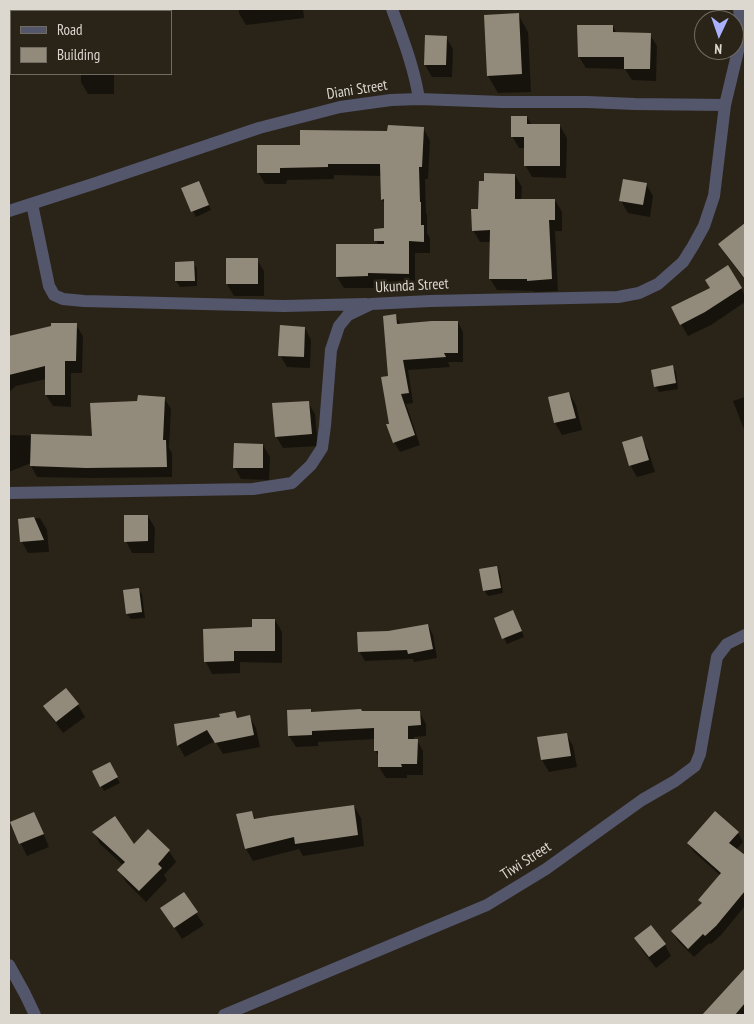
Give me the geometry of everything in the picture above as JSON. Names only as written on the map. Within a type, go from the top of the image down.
[{"type":"street","points":[[392,9],[413,69],[419,99]]},
{"type":"street","name":"Ukunda Street","points":[[9,493],[253,489],[292,483],[311,465],[322,448],[330,350],[339,326],[348,315],[370,304],[618,297],[638,293],[658,284],[682,262],[704,226],[714,196],[725,105],[737,60]]},
{"type":"street","name":"Diani Street","points":[[9,211],[259,128],[340,107],[391,100],[419,99],[725,105]]},
{"type":"street","points":[[32,204],[49,286],[54,295],[63,299],[275,306],[370,304]]},
{"type":"street","name":"Tiwi Street","points":[[224,1015],[487,905],[546,869],[642,800],[695,766],[700,754],[717,658],[727,644],[745,635]]},
{"type":"street","points":[[9,965],[36,1015]]},
{"type":"building","points":[[519,13],[522,74],[487,76],[484,15]]},
{"type":"building","points":[[577,25],[613,25],[613,32],[651,33],[650,69],[624,69],[624,57],[578,57]]},
{"type":"building","points":[[425,35],[447,36],[446,65],[424,65]]},
{"type":"building","points":[[511,116],[527,116],[527,124],[560,124],[560,166],[524,166],[524,137],[511,137]]},
{"type":"building","points":[[388,125],[424,127],[422,167],[419,167],[421,225],[424,225],[424,242],[409,241],[409,274],[368,273],[368,276],[336,277],[336,244],[384,244],[384,241],[374,241],[374,229],[384,228],[384,199],[381,200],[380,164],[328,164],[328,167],[280,168],[280,173],[257,173],[257,145],[300,145],[300,130],[387,131]]},
{"type":"building","points":[[484,173],[515,174],[515,199],[555,199],[555,220],[549,220],[552,279],[527,281],[527,279],[489,279],[490,230],[472,231],[471,209],[478,209],[479,181],[484,181]]},
{"type":"building","points":[[623,179],[647,183],[643,205],[619,201]]},
{"type":"building","points":[[199,181],[209,205],[191,212],[181,188]]},
{"type":"building","points":[[745,223],[745,279],[718,244]]},
{"type":"building","points":[[226,258],[258,258],[258,284],[226,284]]},
{"type":"building","points":[[194,261],[195,281],[175,281],[175,262]]},
{"type":"building","points":[[728,265],[742,288],[705,312],[680,325],[671,307],[710,288],[705,280]]},
{"type":"building","points":[[396,314],[397,324],[458,321],[458,353],[444,353],[446,357],[403,360],[409,393],[401,394],[415,435],[393,443],[386,424],[389,424],[381,377],[388,376],[383,316]]},
{"type":"building","points":[[51,323],[77,323],[76,361],[65,361],[65,395],[45,395],[45,366],[9,375],[9,336],[51,326]]},
{"type":"building","points":[[280,325],[305,327],[304,357],[278,356]]},
{"type":"building","points":[[673,365],[676,383],[654,387],[651,370]]},
{"type":"building","points":[[569,392],[576,418],[554,423],[548,397]]},
{"type":"building","points":[[138,395],[165,397],[163,440],[166,440],[167,467],[86,468],[30,466],[31,434],[92,436],[90,403],[137,401]]},
{"type":"building","points":[[309,401],[312,434],[275,437],[272,403]]},
{"type":"building","points":[[642,436],[649,460],[629,466],[622,442]]},
{"type":"building","points":[[234,443],[263,444],[263,468],[233,468]]},
{"type":"building","points":[[124,515],[148,515],[148,541],[124,542]]},
{"type":"building","points":[[34,517],[44,540],[20,542],[18,519]]},
{"type":"building","points":[[497,566],[501,588],[483,591],[479,569]]},
{"type":"building","points":[[139,588],[142,612],[126,614],[123,590]]},
{"type":"building","points":[[513,610],[522,631],[502,639],[494,618]]},
{"type":"building","points":[[252,619],[275,619],[275,651],[234,651],[234,661],[204,662],[203,629],[252,627]]},
{"type":"building","points":[[428,624],[433,649],[408,654],[407,650],[358,652],[357,632],[388,631]]},
{"type":"building","points":[[66,688],[79,704],[56,722],[43,706]]},
{"type":"building","points":[[311,709],[311,712],[361,709],[362,711],[420,711],[421,725],[408,726],[408,739],[418,739],[417,764],[401,764],[402,767],[378,767],[378,751],[374,751],[374,728],[312,731],[312,735],[288,736],[287,710]]},
{"type":"building","points":[[235,711],[237,718],[250,715],[254,735],[215,743],[207,730],[177,746],[174,724],[220,717],[219,714]]},
{"type":"building","points":[[567,733],[571,756],[541,760],[537,737]]},
{"type":"building","points":[[110,762],[118,777],[100,787],[92,771]]},
{"type":"building","points":[[354,805],[358,835],[295,844],[294,837],[245,849],[236,814],[252,811],[254,819]]},
{"type":"building","points":[[715,811],[739,832],[729,843],[745,855],[745,891],[716,926],[705,936],[703,934],[688,949],[671,931],[702,903],[698,900],[721,873],[687,843]]},
{"type":"building","points":[[34,812],[44,834],[19,844],[10,822]]},
{"type":"building","points":[[115,816],[134,844],[148,829],[170,850],[158,864],[162,868],[139,891],[117,870],[125,862],[92,832]]},
{"type":"building","points":[[184,892],[198,912],[174,928],[160,908]]},
{"type":"building","points":[[651,925],[666,944],[649,957],[634,938]]},
{"type":"building","points":[[745,968],[745,1003],[735,1015],[702,1015]]}]
